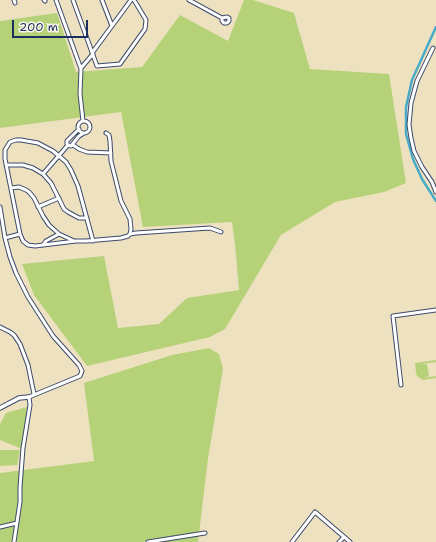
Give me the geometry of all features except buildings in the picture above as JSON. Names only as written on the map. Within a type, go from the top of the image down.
[{"type":"street","points":[[43,174],[68,145],[67,142],[79,129],[79,125],[83,121],[80,94],[81,68],[56,0]]},
{"type":"street","points":[[73,0],[97,66],[120,64],[145,29],[146,20],[134,0]]},
{"type":"street","points":[[102,0],[112,26]]},
{"type":"street","points":[[81,68],[131,0]]},
{"type":"street","points":[[189,0],[222,18]]},
{"type":"street","points":[[433,48],[417,81],[411,103],[409,125],[414,151],[432,182],[436,192]]},
{"type":"street","points":[[73,145],[79,136],[88,132],[90,127],[89,123],[83,121]]},
{"type":"street","points":[[79,129],[80,132],[84,133]]},
{"type":"street","points":[[106,133],[109,136],[110,141],[112,169],[121,201],[130,219],[130,234]]},
{"type":"street","points":[[93,241],[81,194],[75,178],[66,162],[49,148],[38,143],[26,140],[16,140],[10,142],[4,153],[6,165],[20,234],[23,241],[28,246],[76,241],[93,241],[121,238],[130,234],[210,228],[221,232]]},
{"type":"street","points":[[68,145],[73,145],[87,152],[111,153]]},
{"type":"street","points":[[6,165],[23,165],[33,168],[43,174],[51,183],[64,209],[79,218],[87,218]]},
{"type":"street","points":[[11,188],[19,187],[32,194],[46,222],[59,234],[76,241]]},
{"type":"street","points":[[38,207],[59,198]]},
{"type":"street","points":[[0,207],[5,238],[12,265],[28,297],[53,336],[79,365],[82,371],[80,376],[29,397],[19,398],[0,408]]},
{"type":"street","points":[[5,238],[20,234]]},
{"type":"street","points":[[43,245],[46,241],[59,234]]},
{"type":"street","points":[[401,385],[393,316],[436,310]]},
{"type":"street","points":[[0,327],[14,335],[20,344],[28,365],[34,394]]},
{"type":"street","points":[[14,542],[20,502],[23,448],[30,405],[29,397]]},
{"type":"street","points":[[292,542],[315,512],[350,542]]},
{"type":"street","points":[[0,527],[17,523]]},
{"type":"street","points":[[148,542],[205,533]]},
{"type":"street","points":[[340,542],[344,537]]},
{"type":"green space","points":[[244,0],[253,0],[294,13],[310,69],[389,74],[406,183],[384,192],[335,202],[281,235],[225,329],[210,337],[87,366],[34,295],[22,264],[104,256],[118,328],[159,324],[187,298],[239,290],[232,222],[143,227],[121,112],[0,128],[0,21],[57,13],[76,72],[142,67],[180,15],[228,41]]},
{"type":"green space","points":[[209,348],[219,354],[223,369],[208,458],[198,542],[0,542],[0,473],[94,461],[84,383],[172,355]]},
{"type":"green space","points":[[436,360],[436,362],[421,364],[427,364],[429,376],[423,378],[436,376],[436,378],[423,380],[417,376],[415,363]]},
{"type":"green space","points":[[27,407],[22,449],[0,440],[0,424],[6,413]]},
{"type":"green space","points":[[0,450],[20,450],[17,465],[0,466]]},
{"type":"waterway","points":[[436,27],[412,80],[406,107],[406,134],[413,159],[422,179],[436,201]]}]
